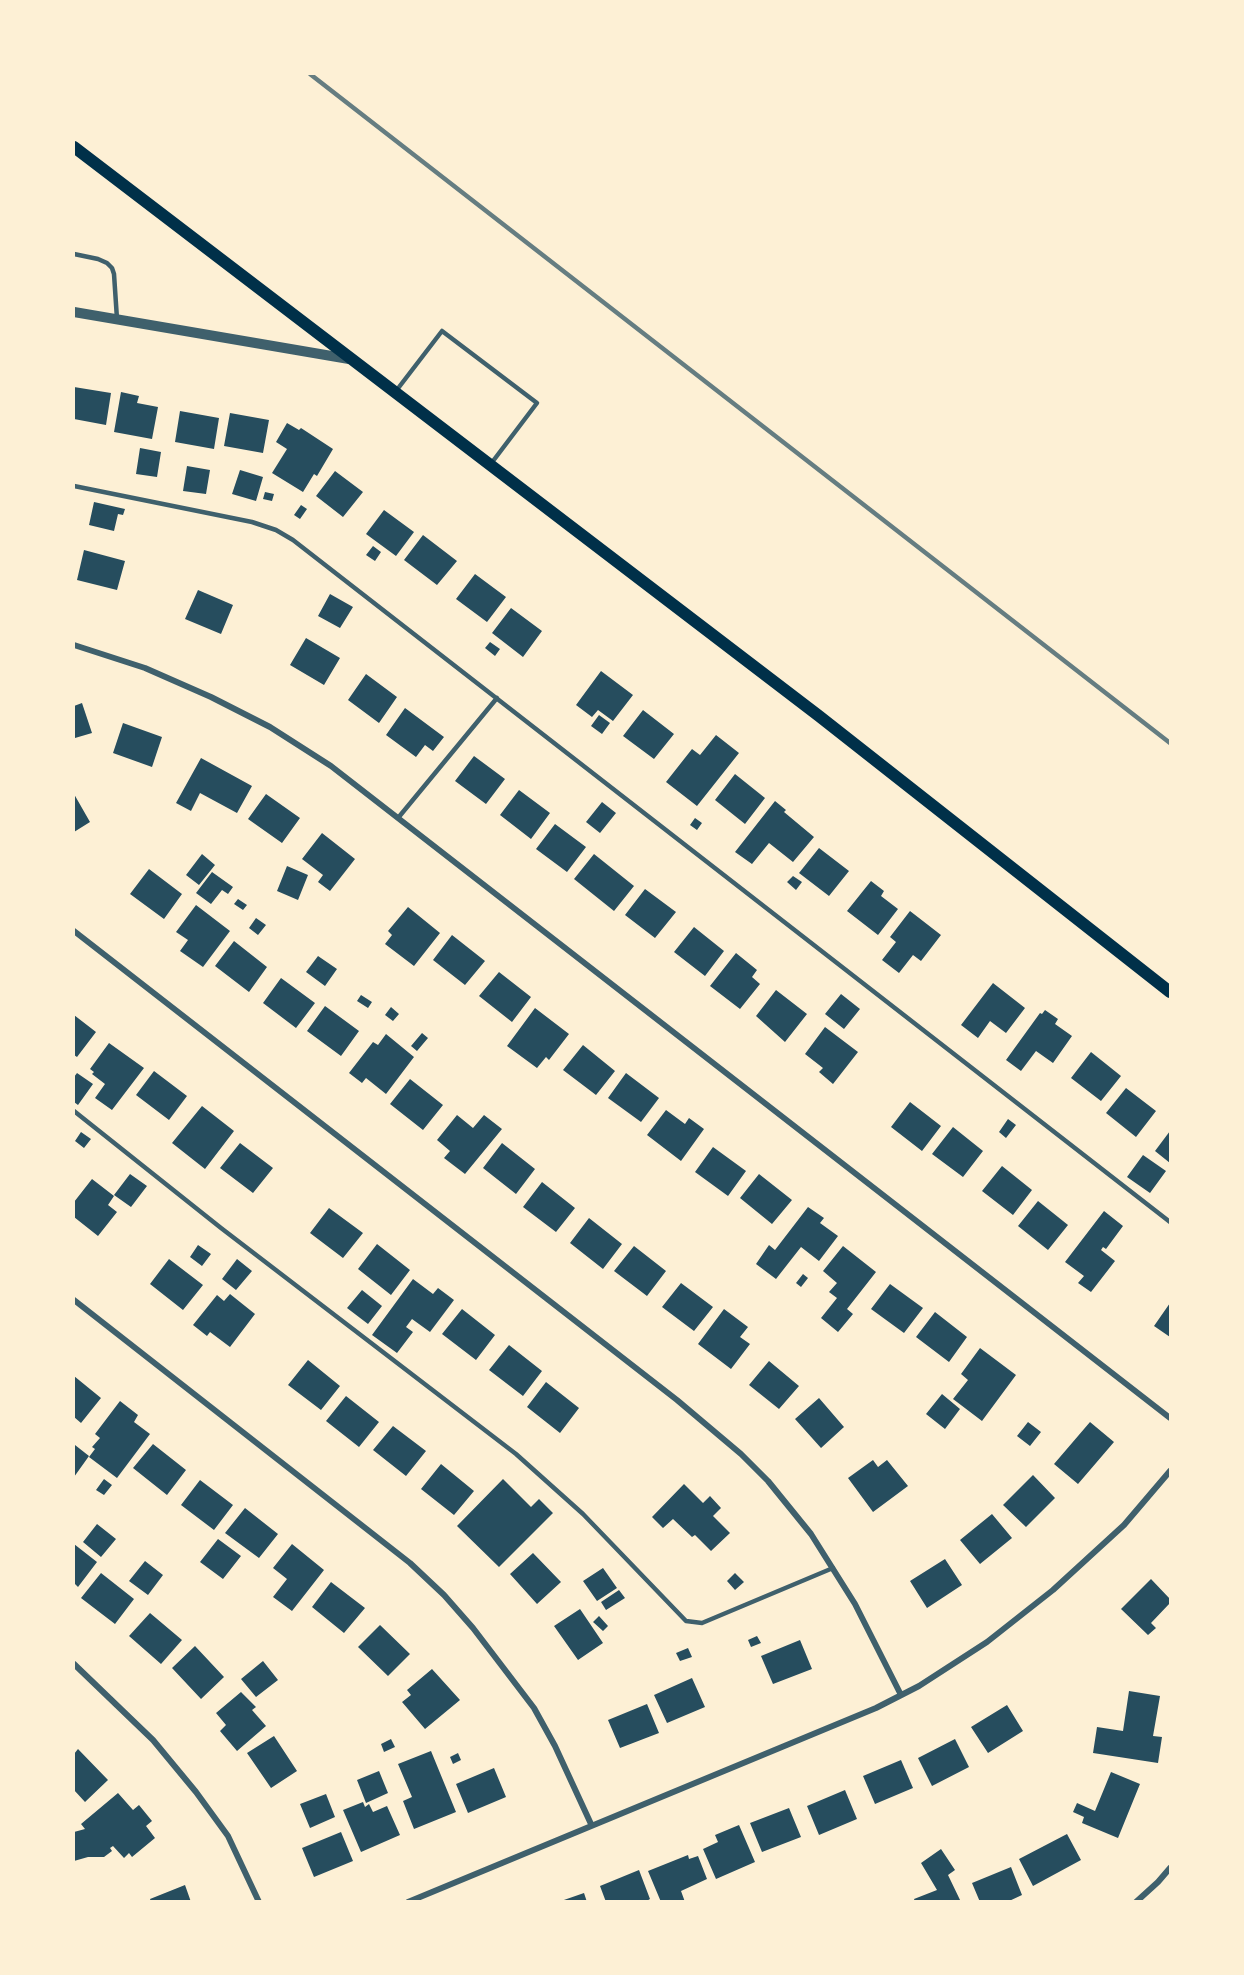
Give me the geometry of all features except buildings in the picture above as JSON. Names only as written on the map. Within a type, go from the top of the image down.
[{"type":"main road","points":[[74,147],[819,716],[1170,992]]},
{"type":"street","points":[[74,312],[349,359]]},
{"type":"street","points":[[74,645],[161,675],[211,697],[270,726],[331,766],[1170,1418]]},
{"type":"street","points":[[74,931],[712,1428],[768,1481],[811,1534],[855,1604],[901,1695]]},
{"type":"street","points":[[74,1300],[410,1563],[444,1595],[509,1673],[534,1708],[555,1746],[591,1824]]},
{"type":"street","points":[[408,1902],[591,1824],[876,1708],[901,1695],[987,1642],[1053,1590],[1124,1525],[1170,1471]]},
{"type":"street","points":[[74,1664],[153,1740],[196,1792],[228,1836],[259,1902]]},
{"type":"street","points":[[1136,1902],[1170,1868]]},
{"type":"lane","points":[[74,254],[98,259],[112,268],[117,320]]},
{"type":"lane","points":[[394,393],[442,331],[537,403],[490,466]]},
{"type":"lane","points":[[74,486],[252,522],[276,530],[310,552],[1170,1222]]},
{"type":"lane","points":[[398,818],[497,698]]},
{"type":"lane","points":[[74,1111],[221,1228],[516,1454],[583,1514],[686,1621],[702,1623],[833,1568]]},
{"type":"railway","points":[[310,74],[1170,743]]}]
